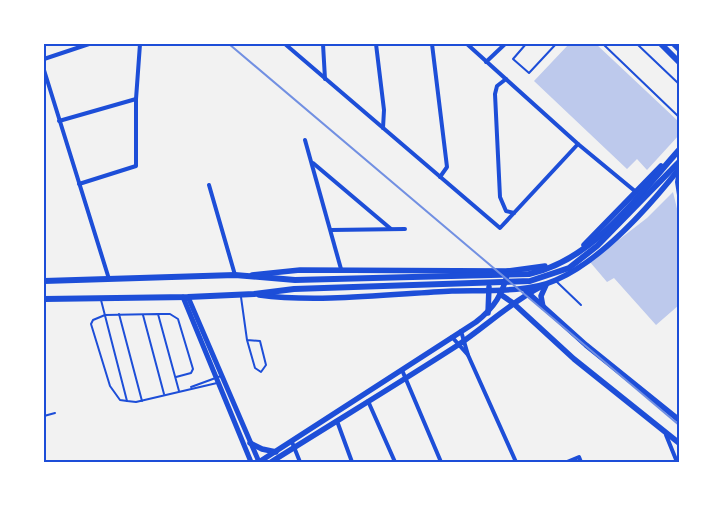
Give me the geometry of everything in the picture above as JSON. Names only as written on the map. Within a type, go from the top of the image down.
[{"type":"main road","points":[[661,44],[679,62]]},
{"type":"main road","points":[[674,44],[679,48]]},
{"type":"main road","points":[[44,281],[248,275],[300,270],[508,271],[536,268],[568,256],[581,248],[679,150]]},
{"type":"main road","points":[[248,275],[294,280],[529,274],[566,262],[613,228],[679,150]]},
{"type":"main road","points":[[44,299],[186,297],[254,294],[294,289],[530,281],[568,268],[613,228],[679,162]]},
{"type":"main road","points":[[254,294],[269,296],[341,296],[522,287],[555,281],[582,265],[616,237],[679,170]]},
{"type":"main road","points":[[536,268],[534,276],[540,285]]},
{"type":"main road","points":[[488,271],[488,313]]},
{"type":"main road","points":[[508,271],[544,309],[679,420]]},
{"type":"main road","points":[[271,462],[402,370],[488,313],[501,295],[508,271]]},
{"type":"main road","points":[[259,462],[336,421],[406,378],[465,340],[513,303],[548,283]]},
{"type":"main road","points":[[544,309],[541,296],[548,283]]},
{"type":"main road","points":[[489,289],[513,303],[574,359],[666,435],[679,443]]},
{"type":"main road","points":[[250,443],[262,449],[276,452]]},
{"type":"street","points":[[44,59],[90,44]]},
{"type":"street","points":[[79,184],[136,166],[136,99],[140,44]]},
{"type":"street","points":[[285,44],[500,228],[578,144]]},
{"type":"street","points":[[323,44],[325,79]]},
{"type":"street","points":[[376,44],[384,110],[383,128]]},
{"type":"street","points":[[432,44],[447,167],[440,177]]},
{"type":"street","points":[[467,44],[578,144],[636,192]]},
{"type":"street","points":[[486,62],[505,44]]},
{"type":"street","points":[[44,70],[110,279]]},
{"type":"street","points":[[506,79],[497,86],[494,94],[500,197],[506,211],[514,213]]},
{"type":"street","points":[[59,122],[136,99]]},
{"type":"street","points":[[305,140],[313,163],[341,270]]},
{"type":"street","points":[[313,163],[391,229]]},
{"type":"street","points":[[679,170],[677,182],[679,195]]},
{"type":"street","points":[[210,185],[235,275]]},
{"type":"street","points":[[331,230],[405,229]]},
{"type":"street","points":[[186,297],[251,462]]},
{"type":"street","points":[[462,331],[468,355],[516,462]]},
{"type":"street","points":[[452,337],[457,345],[468,355]]},
{"type":"street","points":[[402,370],[442,462]]},
{"type":"street","points":[[218,379],[259,462]]},
{"type":"street","points":[[368,401],[395,462]]},
{"type":"street","points":[[336,421],[352,462]]},
{"type":"street","points":[[666,435],[677,462]]},
{"type":"street","points":[[293,445],[300,462]]},
{"type":"street","points":[[567,462],[579,457],[581,462]]},
{"type":"lane","points":[[526,44],[514,59],[529,73],[556,44]]},
{"type":"lane","points":[[603,44],[679,117]]},
{"type":"lane","points":[[637,44],[679,84]]},
{"type":"lane","points":[[555,281],[564,286],[581,305]]},
{"type":"lane","points":[[241,294],[247,340],[255,368],[261,372],[266,365],[260,341],[247,340]]},
{"type":"lane","points":[[101,298],[127,401]]},
{"type":"lane","points":[[175,377],[190,373],[194,369],[178,318],[170,314],[119,314],[105,315],[93,320],[92,331],[110,386],[120,400],[142,401],[218,379]]},
{"type":"lane","points":[[119,314],[142,401]]},
{"type":"lane","points":[[158,314],[179,391]]},
{"type":"lane","points":[[143,315],[164,394]]},
{"type":"lane","points":[[190,388],[194,389],[218,379]]},
{"type":"lane","points":[[44,416],[55,412]]},
{"type":"building","points":[[569,44],[596,44],[679,122],[679,135],[647,170],[637,159],[627,169],[534,81]]},
{"type":"building","points":[[673,192],[679,217],[679,305],[656,325],[614,278],[607,282],[590,262],[647,218]]},
{"type":"railway","points":[[229,44],[679,425]]}]
